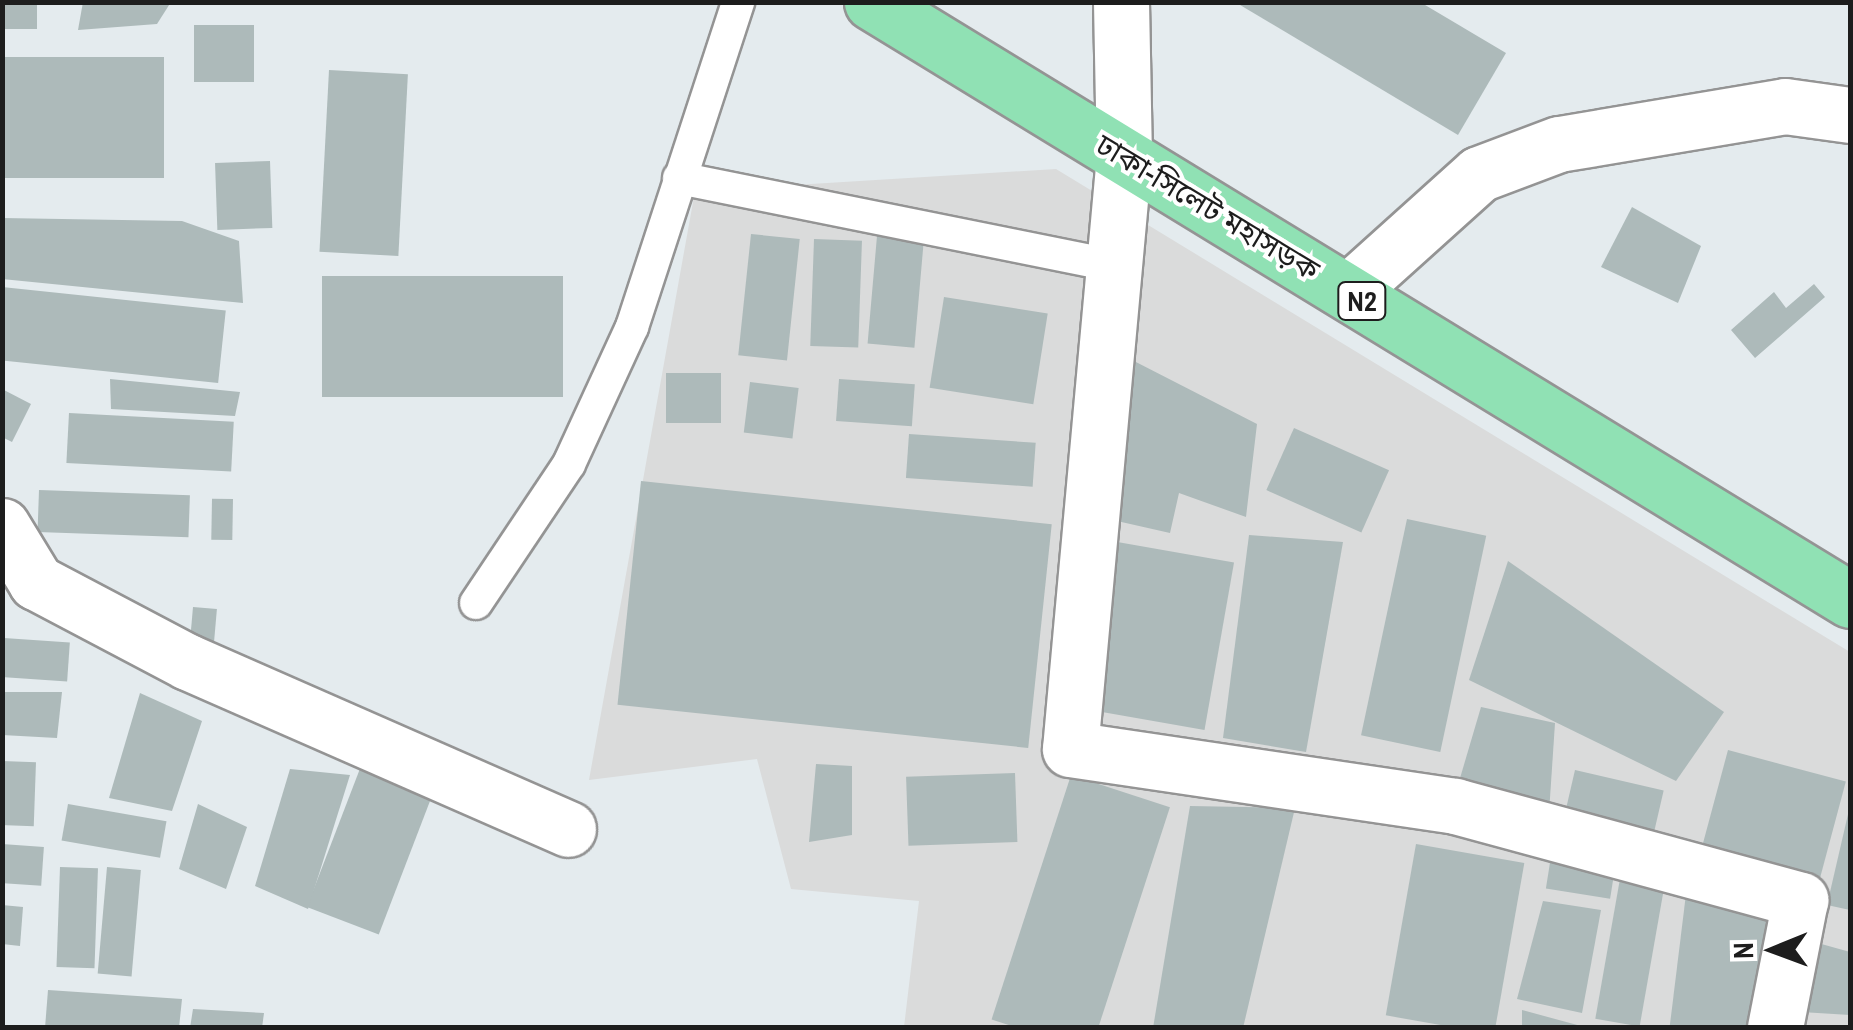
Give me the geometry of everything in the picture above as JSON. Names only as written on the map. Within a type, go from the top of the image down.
[{"type":"highway","name":"ঢাকা-সিলেট মহাসড়ক","points":[[872,2],[1850,600]]},
{"type":"street","points":[[1120,2],[1124,156],[1070,749],[1455,806],[1800,900],[1775,1028]]},
{"type":"street","points":[[1348,292],[1479,174],[1559,144],[1785,106],[1850,115]]},
{"type":"street","points":[[2,526],[36,582],[188,662],[568,829]]},
{"type":"lane","points":[[476,603],[568,464],[632,327],[738,2]]},
{"type":"lane","points":[[679,178],[1114,266]]},
{"type":"shaded area","points":[[1056,169],[1850,652],[1850,1027],[904,1027],[919,901],[791,889],[757,759],[589,780],[695,191]]},
{"type":"building","points":[[2,2],[37,2],[37,29],[2,29]]},
{"type":"building","points":[[83,2],[171,2],[157,24],[78,30]]},
{"type":"building","points":[[1235,2],[1420,2],[1506,53],[1458,135]]},
{"type":"building","points":[[194,25],[254,25],[254,82],[194,82]]},
{"type":"building","points":[[2,57],[164,57],[164,178],[2,178]]},
{"type":"building","points":[[329,70],[408,74],[398,256],[319,252]]},
{"type":"building","points":[[270,161],[272,228],[217,230],[215,163]]},
{"type":"building","points":[[1632,207],[1701,246],[1678,303],[1601,267]]},
{"type":"building","points":[[2,218],[182,221],[239,241],[243,303],[2,279]]},
{"type":"building","points":[[751,234],[800,239],[787,360],[738,355]]},
{"type":"building","points":[[877,236],[924,240],[914,348],[868,344]]},
{"type":"building","points":[[814,239],[862,241],[858,348],[810,346]]},
{"type":"building","points":[[322,276],[563,276],[563,397],[322,397]]},
{"type":"building","points":[[1814,284],[1825,297],[1755,358],[1731,330],[1774,292],[1786,308]]},
{"type":"building","points":[[2,287],[226,311],[218,383],[2,360]]},
{"type":"building","points":[[944,297],[1048,313],[1033,404],[930,388]]},
{"type":"building","points":[[1132,360],[1257,424],[1246,517],[1179,493],[1170,533],[1117,521]]},
{"type":"building","points":[[666,373],[721,373],[721,423],[666,423]]},
{"type":"building","points":[[110,379],[240,392],[235,416],[111,409]]},
{"type":"building","points":[[839,379],[915,384],[912,426],[836,421]]},
{"type":"building","points":[[750,382],[799,388],[792,439],[744,433]]},
{"type":"building","points":[[2,389],[31,404],[12,442],[2,437]]},
{"type":"building","points":[[69,413],[234,422],[231,472],[66,463]]},
{"type":"building","points":[[1294,428],[1389,470],[1361,532],[1266,490]]},
{"type":"building","points":[[909,434],[1036,443],[1033,487],[906,478]]},
{"type":"building","points":[[641,481],[1052,524],[1028,748],[617,705]]},
{"type":"building","points":[[39,490],[190,495],[188,537],[38,532]]},
{"type":"building","points":[[212,499],[233,499],[232,540],[211,540]]},
{"type":"building","points":[[1407,519],[1486,536],[1440,752],[1361,735]]},
{"type":"building","points":[[1249,535],[1343,542],[1306,752],[1223,738]]},
{"type":"building","points":[[1106,540],[1234,563],[1205,730],[1076,707]]},
{"type":"building","points":[[1508,561],[1724,712],[1676,781],[1469,680]]},
{"type":"building","points":[[193,607],[217,609],[214,648],[190,646]]},
{"type":"building","points":[[4,638],[70,643],[67,682],[2,677]]},
{"type":"building","points":[[2,692],[62,692],[57,738],[2,735]]},
{"type":"building","points":[[140,693],[202,721],[172,811],[109,798]]},
{"type":"building","points":[[1481,707],[1555,723],[1549,813],[1458,785]]},
{"type":"building","points":[[1728,750],[1846,782],[1816,893],[1698,861]]},
{"type":"building","points":[[2,761],[36,762],[34,826],[2,825]]},
{"type":"building","points":[[816,764],[852,766],[852,835],[809,842]]},
{"type":"building","points":[[361,766],[433,794],[379,935],[307,907]]},
{"type":"building","points":[[290,769],[350,775],[308,909],[255,886]]},
{"type":"building","points":[[1575,770],[1664,790],[1651,844],[1563,824]]},
{"type":"building","points":[[1015,773],[1017,842],[908,846],[906,777]]},
{"type":"building","points":[[1071,775],[1170,807],[1098,1028],[1018,1028],[992,1019]]},
{"type":"building","points":[[68,804],[166,821],[160,858],[62,840]]},
{"type":"building","points":[[198,804],[247,827],[226,889],[179,869]]},
{"type":"building","points":[[1190,806],[1295,808],[1243,1028],[1153,1028]]},
{"type":"building","points":[[1850,810],[1850,910],[1827,905]]},
{"type":"building","points":[[2,844],[44,847],[41,886],[2,883]]},
{"type":"building","points":[[1416,844],[1524,863],[1495,1028],[1457,1028],[1386,1015]]},
{"type":"building","points":[[1552,850],[1616,860],[1610,899],[1546,889]]},
{"type":"building","points":[[60,867],[98,868],[94,968],[57,967]]},
{"type":"building","points":[[107,867],[141,870],[132,977],[98,974]]},
{"type":"building","points":[[1621,873],[1665,881],[1640,1027],[1595,1019]]},
{"type":"building","points":[[1686,894],[1770,904],[1755,1028],[1670,1028]]},
{"type":"building","points":[[1543,901],[1601,910],[1582,1013],[1517,999]]},
{"type":"building","points":[[2,905],[23,907],[20,946],[2,944]]},
{"type":"building","points":[[1800,938],[1850,952],[1850,1015],[1785,1011]]},
{"type":"building","points":[[48,990],[182,999],[179,1028],[45,1028]]},
{"type":"building","points":[[193,1009],[264,1013],[262,1028],[190,1028]]},
{"type":"building","points":[[1522,1010],[1581,1026],[1581,1028],[1522,1028]]}]
